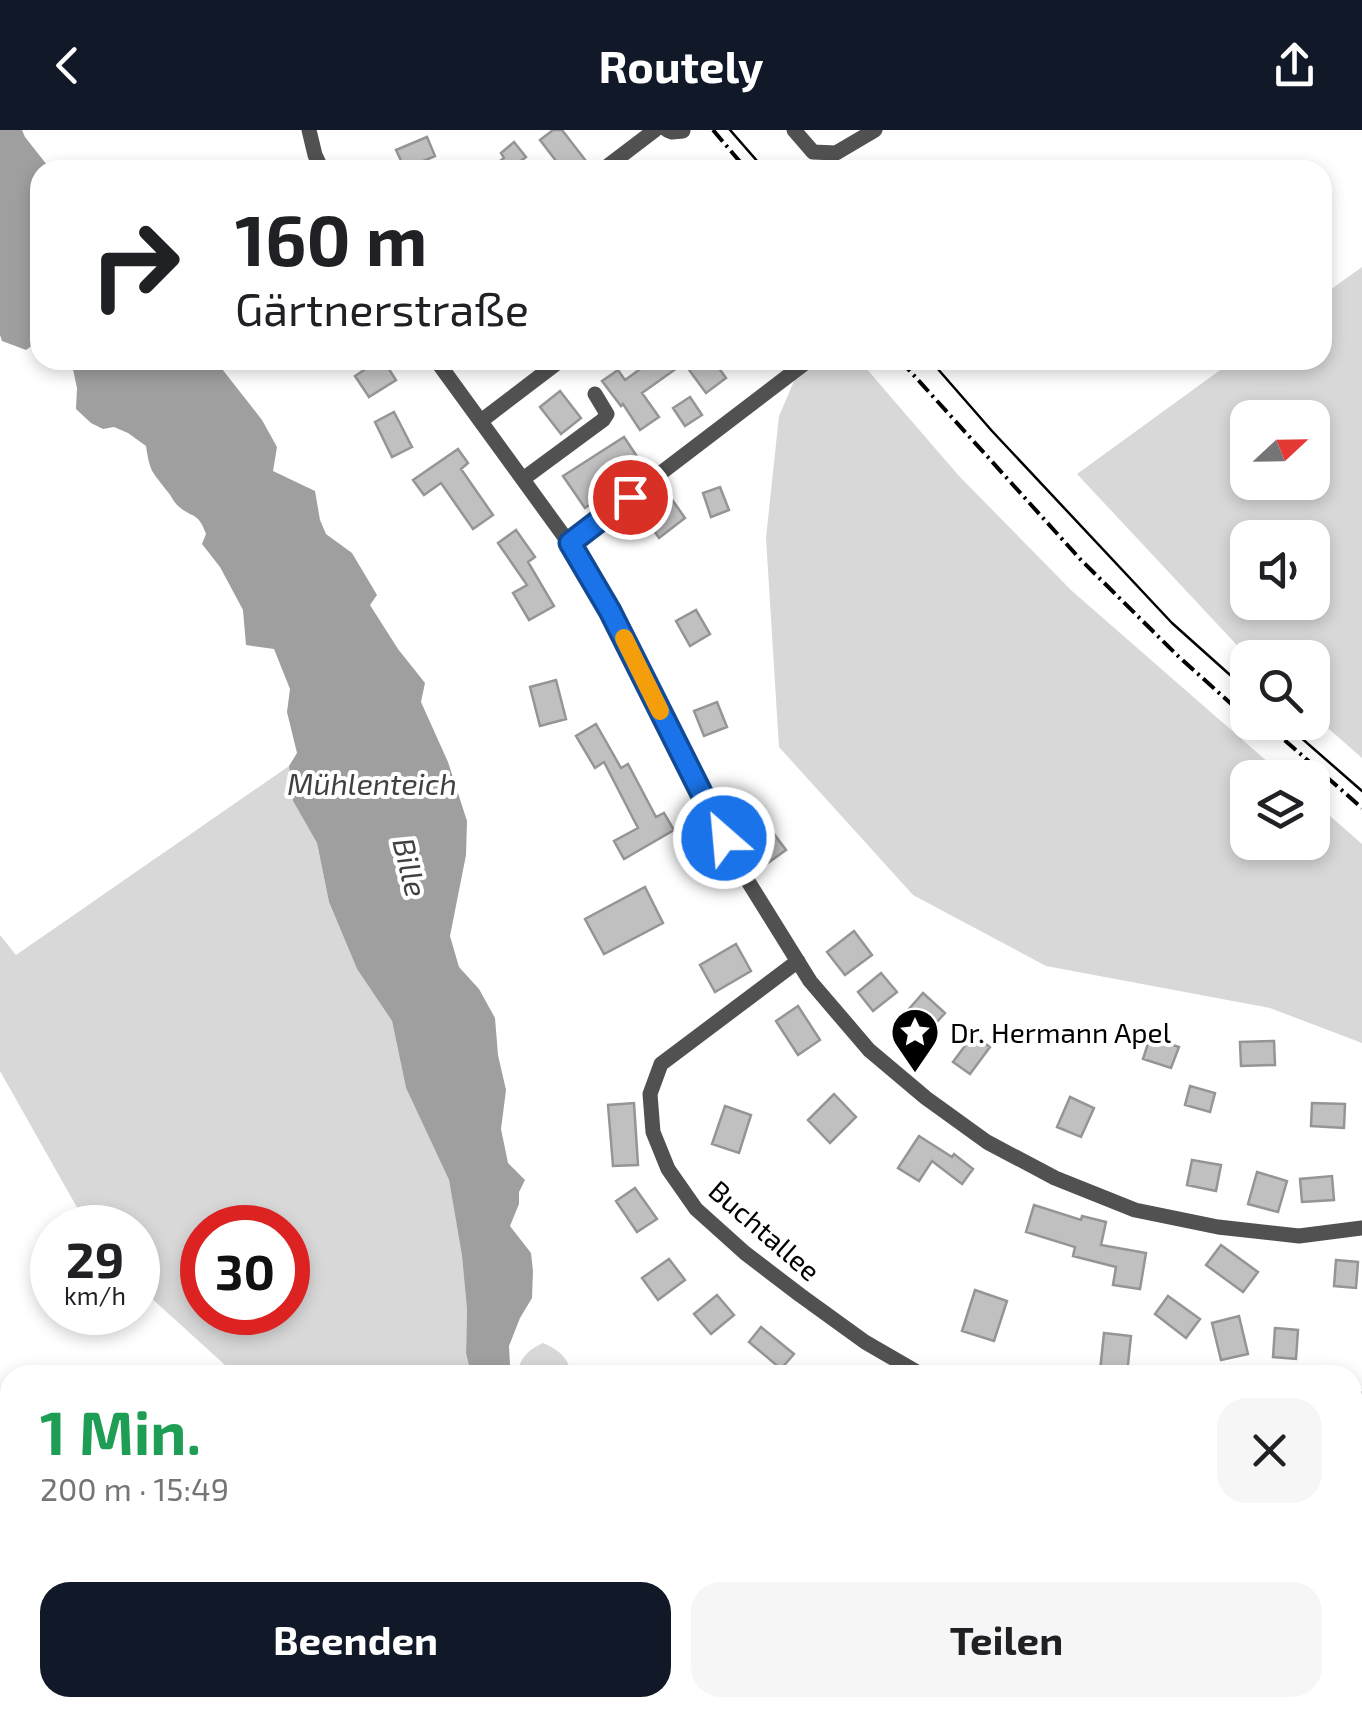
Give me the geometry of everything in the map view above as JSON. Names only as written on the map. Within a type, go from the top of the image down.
[{"type":"street","points":[[309,130],[318,160]]},
{"type":"street","points":[[617,160],[656,130]]},
{"type":"street","points":[[667,130],[682,131]]},
{"type":"street","points":[[794,130],[814,152],[836,153],[875,130]]},
{"type":"street","points":[[443,370],[570,543],[610,611],[741,870],[810,981],[869,1050],[987,1142],[1056,1178],[1135,1210],[1218,1227],[1299,1236],[1362,1228]]},
{"type":"street","points":[[480,420],[547,370]]},
{"type":"street","points":[[570,543],[797,370]]},
{"type":"street","points":[[523,479],[603,420],[605,409],[595,394]]},
{"type":"street","name":"Buchtallee","points":[[798,961],[661,1064],[650,1094],[653,1132],[668,1169],[696,1209],[800,1295],[905,1365]]},
{"type":"shaded area","points":[[1362,267],[1362,758],[1330,730],[1330,640],[1232,640],[1077,474],[1220,370],[1332,370],[1332,289]]},
{"type":"shaded area","points":[[799,370],[868,370],[959,476],[1072,591],[1230,729],[1230,740],[1243,740],[1266,760],[1230,760],[1230,860],[1330,860],[1330,816],[1362,844],[1362,1043],[1270,1008],[1046,966],[913,895],[779,747],[766,538],[779,416]]},
{"type":"shaded area","points":[[289,766],[293,801],[317,843],[329,902],[357,969],[392,1021],[406,1088],[449,1180],[462,1256],[469,1365],[225,1365],[192,1335],[310,1335],[310,1205],[180,1205],[180,1324],[160,1306],[160,1205],[76,1205],[0,1071],[0,935],[16,955]]},
{"type":"shaded area","points":[[543,1343],[554,1348],[569,1365],[520,1365]]},
{"type":"water","points":[[0,130],[22,130],[43,160],[30,160],[30,347],[26,350],[2,341]]},
{"type":"water","name":"Mühlenteich","points":[[73,370],[223,370],[262,420],[277,447],[273,471],[315,491],[326,534],[352,553],[377,595],[370,605],[425,683],[421,702],[448,762],[467,821],[466,855],[450,936],[459,967],[479,989],[495,1018],[506,1090],[501,1129],[508,1163],[525,1180],[510,1226],[531,1253],[532,1298],[509,1346],[510,1365],[469,1365],[462,1256],[449,1180],[406,1088],[392,1021],[357,969],[329,902],[317,843],[293,801],[289,766],[297,753],[287,712],[290,689],[274,649],[246,645],[243,610],[220,567],[202,544],[206,534],[203,527],[177,505],[155,475],[146,446],[114,427],[103,429],[91,423],[76,409]]},
{"type":"building","points":[[553,130],[562,130],[585,160],[555,160],[540,140]]},
{"type":"building","points":[[427,137],[435,156],[401,160],[396,150]]},
{"type":"building","points":[[514,142],[526,157],[501,160],[501,153]]},
{"type":"building","points":[[364,370],[390,370],[396,380],[369,397],[355,376]]},
{"type":"building","points":[[618,370],[625,380],[639,370],[674,370],[642,393],[659,417],[640,430],[602,381]]},
{"type":"building","points":[[689,370],[720,370],[726,378],[706,393]]},
{"type":"building","points":[[560,391],[581,418],[561,434],[540,407]]},
{"type":"building","points":[[690,397],[702,415],[685,426],[673,408]]},
{"type":"building","points":[[394,412],[412,447],[392,457],[375,422]]},
{"type":"building","points":[[624,437],[640,461],[598,489],[602,496],[585,508],[563,476]]},
{"type":"building","points":[[458,449],[468,463],[461,469],[493,515],[473,529],[441,483],[424,495],[413,480]]},
{"type":"building","points":[[720,487],[729,510],[711,517],[703,493]]},
{"type":"building","points":[[668,494],[685,518],[659,538],[642,513]]},
{"type":"building","points":[[516,530],[535,557],[528,562],[554,606],[529,620],[513,593],[527,585],[498,543]]},
{"type":"building","points":[[696,610],[710,634],[690,646],[676,621]]},
{"type":"building","points":[[556,680],[566,719],[540,726],[530,687]]},
{"type":"building","points":[[717,702],[727,727],[704,736],[694,711]]},
{"type":"building","points":[[596,724],[621,768],[628,764],[656,817],[664,813],[674,830],[624,859],[614,841],[638,828],[604,762],[595,768],[576,736]]},
{"type":"building","points":[[771,830],[786,850],[765,865],[750,844]]},
{"type":"building","points":[[645,887],[663,923],[604,954],[585,919]]},
{"type":"building","points":[[854,931],[872,955],[845,975],[827,952]]},
{"type":"building","points":[[736,944],[751,971],[715,992],[700,965]]},
{"type":"building","points":[[881,973],[897,992],[873,1011],[858,992]]},
{"type":"building","points":[[923,993],[945,1013],[924,1036],[902,1017]]},
{"type":"building","points":[[798,1006],[820,1040],[798,1055],[776,1021]]},
{"type":"building","points":[[973,1035],[990,1047],[970,1074],[953,1062]]},
{"type":"building","points":[[1150,1037],[1179,1047],[1171,1068],[1143,1059]]},
{"type":"building","points":[[1274,1041],[1275,1065],[1241,1066],[1240,1042]]},
{"type":"building","points":[[1190,1086],[1215,1093],[1210,1112],[1185,1105]]},
{"type":"building","points":[[834,1094],[856,1117],[830,1143],[808,1120]]},
{"type":"building","points":[[1070,1097],[1094,1108],[1081,1137],[1057,1127]]},
{"type":"building","points":[[634,1103],[638,1165],[613,1166],[608,1105]]},
{"type":"building","points":[[1312,1103],[1345,1104],[1344,1128],[1311,1126]]},
{"type":"building","points":[[725,1106],[751,1115],[739,1153],[712,1144]]},
{"type":"building","points":[[919,1136],[973,1169],[962,1184],[932,1161],[919,1181],[898,1168]]},
{"type":"building","points":[[1192,1160],[1221,1165],[1216,1191],[1187,1185]]},
{"type":"building","points":[[1257,1172],[1287,1181],[1278,1212],[1248,1204]]},
{"type":"building","points":[[1332,1176],[1334,1200],[1302,1202],[1300,1179]]},
{"type":"building","points":[[635,1188],[657,1219],[637,1232],[616,1201]]},
{"type":"building","points":[[1034,1205],[1081,1220],[1082,1216],[1106,1222],[1101,1245],[1146,1253],[1140,1289],[1113,1285],[1116,1267],[1073,1256],[1075,1247],[1026,1232]]},
{"type":"building","points":[[1221,1245],[1258,1272],[1243,1292],[1206,1265]]},
{"type":"building","points":[[669,1259],[685,1280],[658,1300],[642,1278]]},
{"type":"building","points":[[1336,1260],[1358,1262],[1356,1288],[1334,1286]]},
{"type":"building","points":[[975,1290],[1007,1301],[994,1341],[962,1331]]},
{"type":"building","points":[[717,1295],[734,1315],[711,1334],[694,1314]]},
{"type":"building","points":[[1168,1296],[1200,1319],[1186,1338],[1155,1314]]},
{"type":"building","points":[[1239,1316],[1248,1354],[1221,1360],[1212,1323]]},
{"type":"building","points":[[761,1327],[794,1354],[784,1365],[776,1365],[749,1342]]},
{"type":"building","points":[[1275,1328],[1298,1330],[1296,1359],[1273,1357]]},
{"type":"building","points":[[1104,1333],[1131,1336],[1128,1365],[1101,1365]]},
{"type":"tram line","points":[[730,130],[756,160]]},
{"type":"tram line","points":[[939,370],[1172,623],[1230,675]]},
{"type":"tram line","points":[[1304,740],[1362,791]]},
{"type":"railway","points":[[713,130],[738,160]]},
{"type":"railway","points":[[909,370],[1081,560],[1230,703]]},
{"type":"railway","points":[[1285,740],[1362,808]]},
{"type":"slow traffic","points":[[624,638],[660,711]]},
{"type":"place","name":"Dr. Hermann Apel","points":[[915,1074]]},
{"type":"route","points":[[630,497],[570,543],[610,611],[724,838]]},
{"type":"water label","name":"Bille","points":[[411,867]]}]
